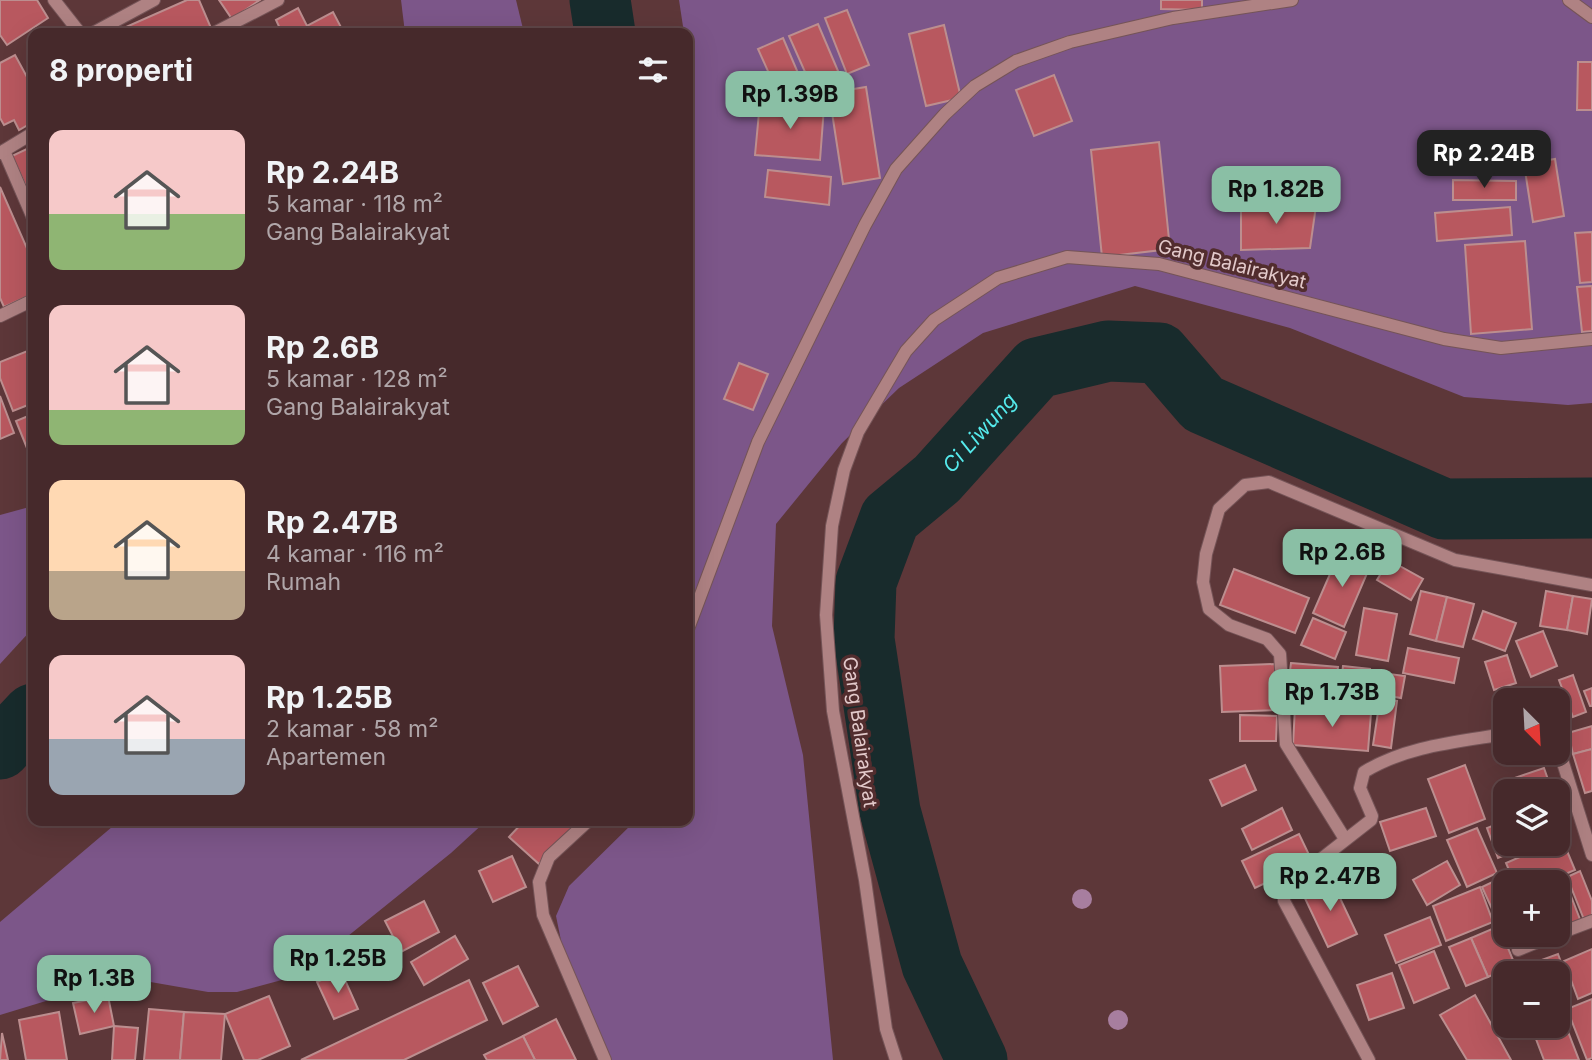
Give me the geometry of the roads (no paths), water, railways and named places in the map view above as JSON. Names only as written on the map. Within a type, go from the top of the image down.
[{"type":"street","points":[[54,0],[76,28]]},
{"type":"street","points":[[102,28],[154,0]]},
{"type":"street","points":[[224,28],[278,0]]},
{"type":"street","points":[[693,616],[758,442],[864,225],[896,169],[945,114],[975,86],[1016,61],[1070,42],[1173,18],[1292,0]]},
{"type":"street","points":[[1569,0],[1592,18]]},
{"type":"street","points":[[28,136],[2,152],[28,207]]},
{"type":"street","name":"Gang Balairakyat","points":[[896,1060],[886,1029],[865,880],[833,711],[826,615],[832,526],[844,470],[858,432],[906,351],[934,320],[998,278],[1067,257],[1159,264],[1444,339],[1501,348],[1592,339]]},
{"type":"street","points":[[0,316],[28,302]]},
{"type":"street","points":[[1345,839],[1286,744],[1280,654],[1267,639],[1229,625],[1209,609],[1203,582],[1206,554],[1219,509],[1245,485],[1269,482],[1455,560],[1592,586]]},
{"type":"street","points":[[1369,1060],[1284,901],[1284,888],[1368,824],[1373,816],[1360,788],[1364,772],[1385,759],[1424,748],[1493,736]]},
{"type":"street","points":[[1564,765],[1592,855]]},
{"type":"street","points":[[583,826],[549,858],[540,882],[542,915],[605,1060]]},
{"type":"street","points":[[1570,929],[1592,921]]},
{"type":"street","points":[[1518,950],[1525,947]]},
{"type":"waterway","name":"Ci Liwung","points":[[600,0],[604,28]]},
{"type":"waterway","name":"Ci Liwung","points":[[977,1060],[932,965],[890,811],[864,639],[866,582],[890,518],[937,479],[1037,368],[1108,351],[1159,353],[1203,404],[1444,509],[1592,508]]},
{"type":"waterway","name":"Ci Liwung","points":[[0,749],[28,719]]}]
